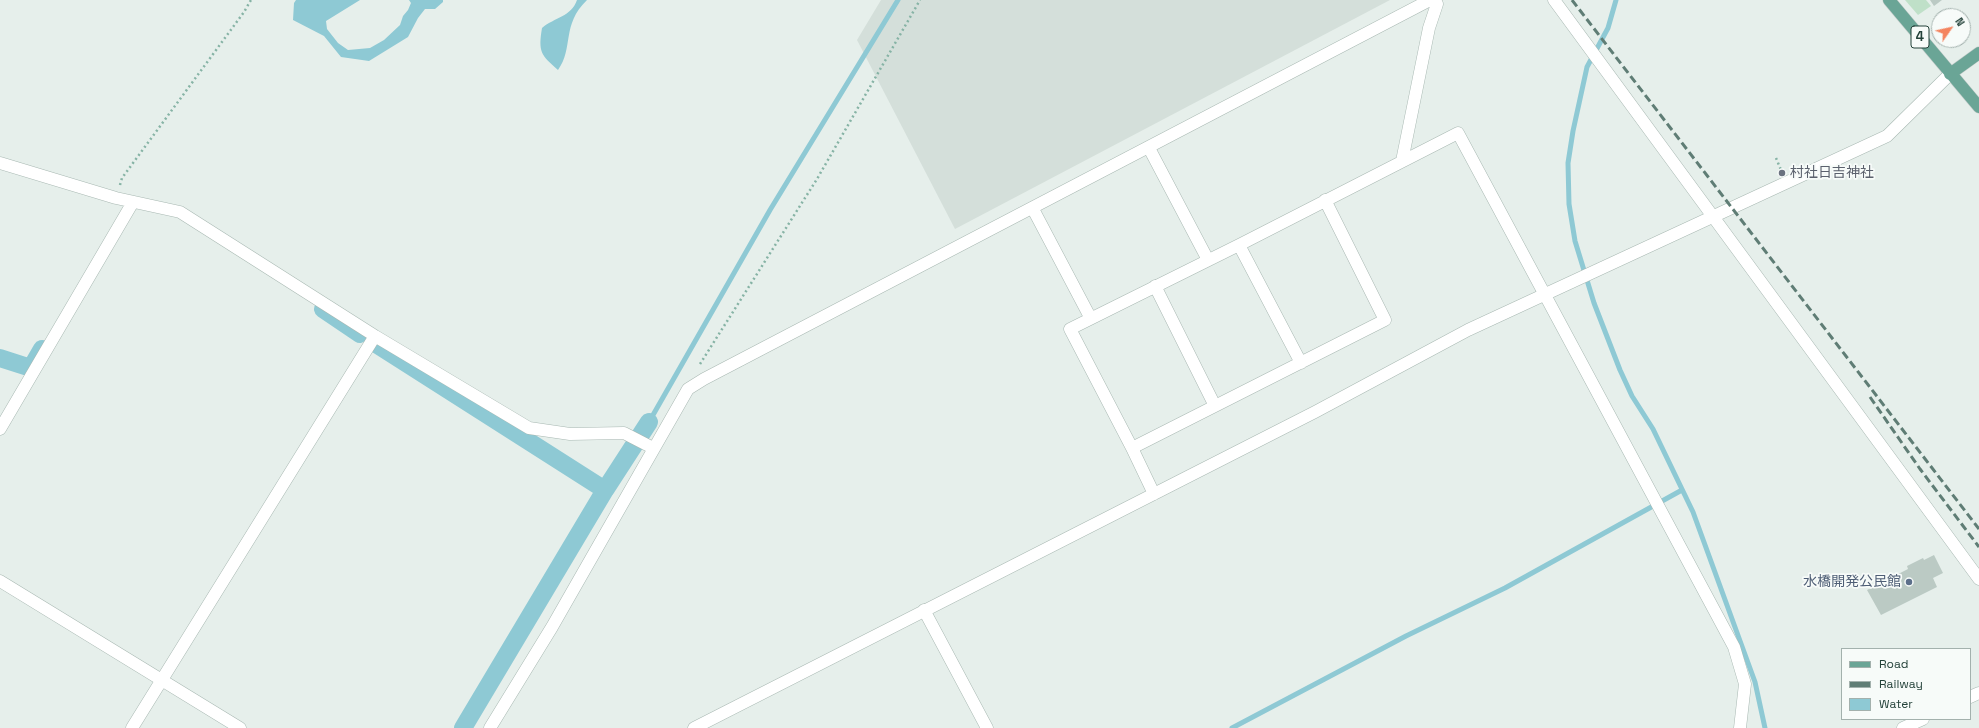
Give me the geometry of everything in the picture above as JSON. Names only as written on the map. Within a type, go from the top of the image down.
[{"type":"main road","name":"4","points":[[1889,0],[1979,107]]},
{"type":"main road","points":[[1950,74],[1979,53]]},
{"type":"street","points":[[490,728],[552,628],[688,389],[704,379],[1033,209],[1430,0]]},
{"type":"street","points":[[1402,161],[1429,28],[1436,4],[1435,0]]},
{"type":"street","points":[[1554,0],[1979,579]]},
{"type":"street","points":[[694,728],[1315,412],[1468,330],[1546,293],[1714,218],[1732,207],[1887,136],[1950,74]]},
{"type":"street","points":[[1154,494],[1070,328],[1238,245],[1458,133],[1546,293],[1734,647],[1745,684],[1740,728]]},
{"type":"street","points":[[1149,148],[1208,260]]},
{"type":"street","points":[[0,163],[116,198],[180,212],[375,336],[529,428],[570,434],[624,432],[654,448]]},
{"type":"street","points":[[1132,448],[1385,320],[1325,200]]},
{"type":"street","points":[[0,429],[133,202]]},
{"type":"street","points":[[1033,209],[1090,317]]},
{"type":"street","points":[[1238,245],[1301,363]]},
{"type":"street","points":[[1154,286],[1215,406]]},
{"type":"street","points":[[132,728],[160,680],[375,336]]},
{"type":"street","points":[[0,581],[240,728]]},
{"type":"street","points":[[924,610],[987,728]]},
{"type":"street","points":[[1903,728],[1921,720]]},
{"type":"path","points":[[116,198],[122,178],[244,12],[251,0]]},
{"type":"path","points":[[688,389],[693,376],[817,179],[920,0]]},
{"type":"shaded area","points":[[881,0],[1390,0],[955,229],[857,40]]},
{"type":"green space","points":[[1905,0],[1926,0],[1931,6],[1918,15]]},
{"type":"water","points":[[296,0],[360,0],[326,21],[327,29],[338,43],[348,50],[370,48],[384,40],[400,25],[403,16],[411,3],[409,0],[443,0],[443,2],[435,9],[425,9],[418,18],[408,37],[369,61],[341,57],[324,36],[293,20],[294,3]]},
{"type":"water","points":[[577,0],[587,0],[579,9],[574,18],[566,53],[558,70],[542,52],[540,43],[542,28],[571,10]]},
{"type":"building","points":[[1930,0],[1942,0],[1934,6]]},
{"type":"building","name":"水橋開発公民館","points":[[1934,555],[1943,573],[1933,578],[1937,587],[1881,615],[1867,590],[1908,569],[1907,566],[1923,558],[1924,560]]},
{"type":"waterway","points":[[649,422],[770,210],[898,0]]},
{"type":"waterway","points":[[1616,0],[1608,28],[1587,67],[1573,131],[1568,163],[1569,204],[1575,241],[1594,303],[1620,370],[1632,396],[1653,429],[1693,512],[1755,682],[1765,728]]},
{"type":"waterway","points":[[323,309],[360,334]]},
{"type":"waterway","points":[[376,344],[605,490]]},
{"type":"waterway","points":[[0,358],[31,368],[42,349]]},
{"type":"waterway","points":[[463,728],[605,490],[649,422]]},
{"type":"waterway","points":[[1232,728],[1406,636],[1505,588],[1682,490]]},
{"type":"railway","points":[[1572,0],[1979,529]]},
{"type":"railway","points":[[1870,397],[1920,469],[1979,547]]},
{"type":"place","name":"村社日吉神社","points":[[1782,173]]},
{"type":"place","name":"水橋開発公民館","points":[[1909,582]]}]
